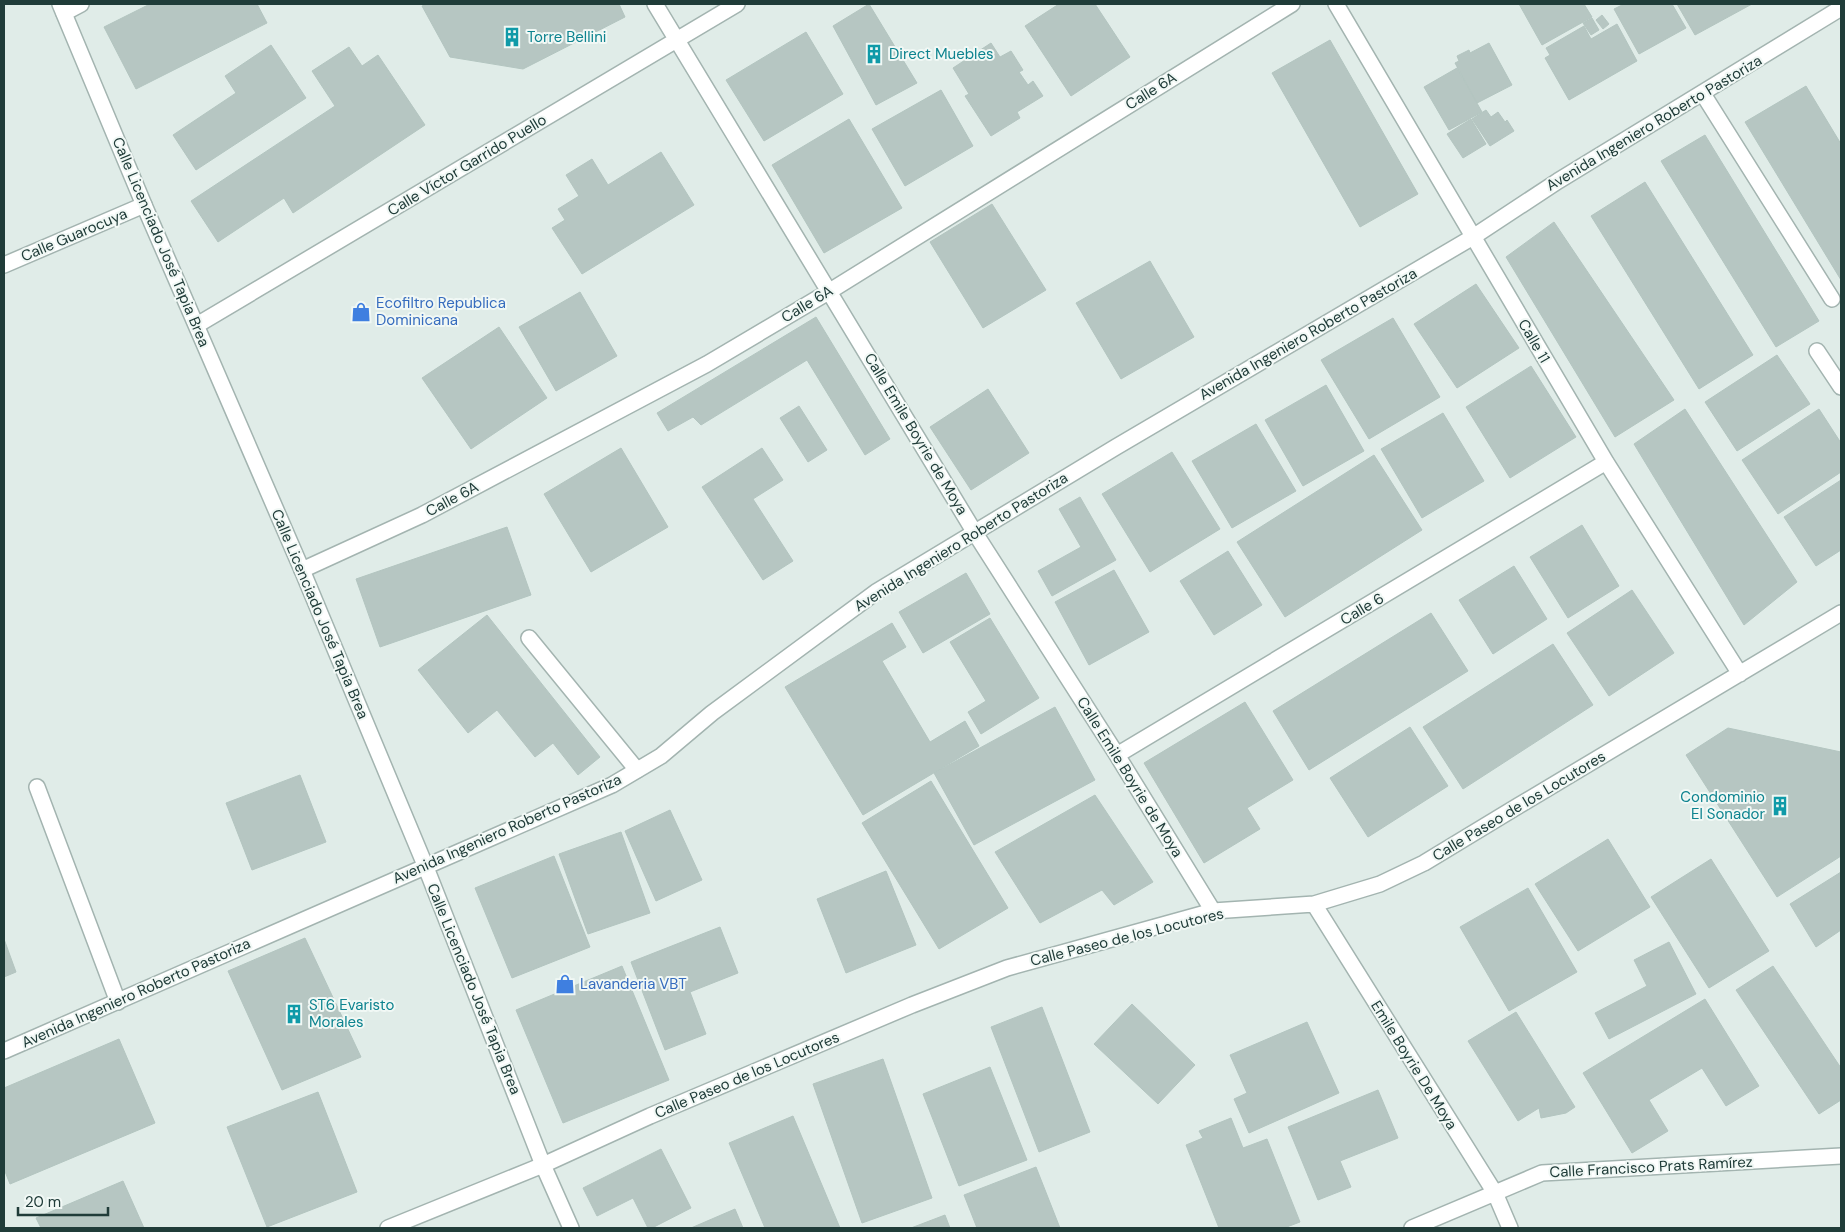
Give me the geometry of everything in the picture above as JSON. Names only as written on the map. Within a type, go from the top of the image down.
[{"type":"street","points":[[62,9],[81,4]]},
{"type":"street","name":"Calle Emile Boyrie de Moya","points":[[655,4],[976,533],[1117,755],[1213,911]]},
{"type":"street","name":"Calle Víctor Garrido Puello","points":[[197,324],[737,4]]},
{"type":"street","name":"Calle 6A","points":[[302,570],[422,515],[698,369],[830,291],[1292,4]]},
{"type":"street","name":"Calle 11","points":[[1336,4],[1606,462],[1740,674]]},
{"type":"street","name":"Avenida Ingeniero Roberto Pastoriza","points":[[4,1050],[118,1002],[612,784],[637,770],[661,756],[712,712],[876,592],[976,533],[1116,446],[1473,237],[1558,182],[1841,8]]},
{"type":"street","name":"Calle Licenciado José Tapia Brea","points":[[62,9],[144,205],[302,570],[425,865],[543,1164],[571,1228]]},
{"type":"street","points":[[1703,94],[1832,299]]},
{"type":"street","name":"Calle Guarocuya","points":[[4,265],[144,205]]},
{"type":"street","points":[[1817,350],[1841,387]]},
{"type":"street","name":"Calle 6","points":[[1117,755],[1606,462]]},
{"type":"street","name":"Calle Paseo de los Locutores","points":[[388,1228],[543,1164],[659,1112],[912,1005],[1007,968],[1213,911],[1314,904],[1380,884],[1424,863],[1841,613]]},
{"type":"street","points":[[529,638],[637,770]]},
{"type":"street","points":[[37,787],[118,1002]]},
{"type":"street","name":"Emile Boyrie De Moya","points":[[1314,904],[1495,1193],[1510,1228]]},
{"type":"street","name":"Calle Francisco Prats Ramírez","points":[[1412,1228],[1542,1173],[1841,1156]]},
{"type":"building","points":[[150,4],[257,4],[267,23],[136,89],[104,27]]},
{"type":"building","name":"Torre Bellini","points":[[427,4],[619,4],[625,17],[523,69],[450,57],[422,6]]},
{"type":"building","name":"Direct Muebles","points":[[869,4],[917,83],[876,105],[833,26]]},
{"type":"building","points":[[1059,4],[1095,4],[1130,57],[1071,96],[1025,26]]},
{"type":"building","points":[[1519,4],[1584,4],[1592,17],[1542,45]]},
{"type":"building","points":[[1624,4],[1672,4],[1686,28],[1639,54],[1614,9]]},
{"type":"building","points":[[1677,4],[1752,4],[1695,35]]},
{"type":"building","points":[[1602,15],[1609,24],[1603,29],[1596,20]]},
{"type":"building","points":[[1592,18],[1599,30],[1591,35],[1583,23]]},
{"type":"building","points":[[1617,24],[1637,61],[1569,100],[1545,58],[1550,55],[1546,48],[1584,26],[1591,39]]},
{"type":"building","points":[[806,32],[843,94],[764,141],[726,80]]},
{"type":"building","points":[[1330,40],[1418,194],[1360,227],[1272,73]]},
{"type":"building","points":[[991,43],[1000,57],[1011,51],[1023,70],[1019,72],[1028,85],[1033,81],[1043,96],[1017,112],[1020,118],[991,136],[965,96],[969,94],[953,68]]},
{"type":"building","points":[[1489,43],[1512,85],[1477,103],[1455,63],[1459,61],[1457,56],[1469,50],[1470,53]]},
{"type":"building","points":[[271,45],[306,98],[196,170],[173,135],[236,93],[225,76]]},
{"type":"building","points":[[349,47],[362,66],[378,55],[425,125],[293,213],[284,198],[218,242],[191,201],[335,106],[312,71]]},
{"type":"building","points":[[1457,68],[1482,112],[1449,130],[1424,87]]},
{"type":"building","points":[[1806,86],[1841,144],[1841,280],[1745,122]]},
{"type":"building","points":[[941,90],[973,146],[905,186],[872,129]]},
{"type":"building","points":[[1486,110],[1491,117],[1498,112],[1505,122],[1507,120],[1514,131],[1490,146],[1472,119]]},
{"type":"building","points":[[849,119],[902,208],[824,253],[772,165]]},
{"type":"building","points":[[1471,119],[1486,144],[1463,158],[1447,134]]},
{"type":"building","points":[[1705,135],[1819,321],[1776,347],[1661,161]]},
{"type":"building","points":[[661,152],[694,205],[582,274],[552,228],[565,220],[558,209],[579,196],[566,175],[592,159],[608,185]]},
{"type":"building","points":[[1645,182],[1753,355],[1699,389],[1591,216]]},
{"type":"building","points":[[992,204],[1046,290],[983,328],[930,242]]},
{"type":"building","points":[[1554,222],[1674,400],[1615,437],[1506,257]]},
{"type":"building","points":[[1150,261],[1194,337],[1121,379],[1076,303]]},
{"type":"building","points":[[1476,284],[1519,348],[1457,388],[1414,324]]},
{"type":"building","points":[[580,292],[617,356],[556,391],[519,327]]},
{"type":"building","points":[[816,317],[890,439],[865,455],[807,360],[701,425],[693,417],[668,431],[657,413]]},
{"type":"building","points":[[1393,318],[1440,397],[1369,439],[1321,360]]},
{"type":"building","points":[[499,327],[547,398],[471,449],[422,378]]},
{"type":"building","points":[[1777,355],[1810,404],[1737,451],[1705,402]]},
{"type":"building","points":[[1531,366],[1576,437],[1510,478],[1466,407]]},
{"type":"building","points":[[1326,385],[1364,451],[1303,486],[1265,420]]},
{"type":"building","points":[[988,389],[1029,453],[971,490],[930,427]]},
{"type":"building","points":[[799,406],[827,450],[808,462],[780,418]]},
{"type":"building","points":[[1685,409],[1797,582],[1744,625],[1634,444]]},
{"type":"building","points":[[1819,409],[1841,443],[1841,472],[1778,514],[1742,460]]},
{"type":"building","points":[[1443,413],[1484,481],[1422,518],[1381,449]]},
{"type":"building","points":[[1256,424],[1296,491],[1232,528],[1192,461]]},
{"type":"building","points":[[621,448],[668,527],[591,572],[544,494]]},
{"type":"building","points":[[762,448],[783,480],[753,499],[793,561],[763,580],[702,487]]},
{"type":"building","points":[[1172,452],[1220,529],[1150,572],[1102,494]]},
{"type":"building","points":[[1374,455],[1422,530],[1285,617],[1237,542]]},
{"type":"building","points":[[1841,480],[1841,550],[1816,566],[1784,517]]},
{"type":"building","points":[[1080,497],[1116,560],[1052,596],[1038,571],[1081,547],[1059,509]]},
{"type":"building","points":[[1582,525],[1619,586],[1568,618],[1530,557]]},
{"type":"building","points":[[507,527],[531,595],[380,647],[356,579]]},
{"type":"building","points":[[1228,551],[1262,605],[1214,635],[1180,581]]},
{"type":"building","points":[[1514,566],[1547,619],[1493,654],[1459,600]]},
{"type":"building","points":[[1114,570],[1149,632],[1089,665],[1055,602]]},
{"type":"building","points":[[966,573],[990,614],[923,653],[899,612]]},
{"type":"building","points":[[1632,590],[1674,653],[1609,696],[1567,633]]},
{"type":"building","points":[[1431,613],[1468,671],[1309,770],[1273,711]]},
{"type":"building","points":[[487,615],[600,757],[578,775],[553,743],[535,757],[497,710],[468,733],[418,670]]},
{"type":"building","points":[[990,618],[1039,698],[981,734],[968,712],[986,701],[950,642]]},
{"type":"building","points":[[892,623],[906,647],[882,661],[930,742],[965,721],[979,746],[863,815],[785,687]]},
{"type":"building","points":[[1553,644],[1593,705],[1463,789],[1423,727]]},
{"type":"building","points":[[1245,702],[1293,780],[1247,808],[1260,829],[1204,863],[1144,763]]},
{"type":"building","points":[[1055,707],[1095,780],[974,845],[934,773]]},
{"type":"building","points":[[1410,727],[1448,786],[1368,837],[1330,778]]},
{"type":"building","name":"Condominio El Sonador","points":[[1728,728],[1841,752],[1841,856],[1777,897],[1686,755]]},
{"type":"building","points":[[300,775],[326,842],[252,870],[226,803]]},
{"type":"building","points":[[931,781],[1008,908],[939,949],[862,823]]},
{"type":"building","points":[[1095,795],[1153,882],[1114,905],[1102,890],[1040,923],[995,852]]},
{"type":"building","points":[[670,810],[702,880],[656,901],[625,831]]},
{"type":"building","points":[[621,832],[650,913],[588,934],[559,854]]},
{"type":"building","points":[[1608,839],[1650,907],[1578,951],[1535,884]]},
{"type":"building","points":[[554,856],[590,947],[512,978],[475,888]]},
{"type":"building","points":[[1711,859],[1769,951],[1709,988],[1651,897]]},
{"type":"building","points":[[886,871],[916,945],[846,973],[817,899]]},
{"type":"building","points":[[1841,872],[1841,930],[1816,947],[1790,904]]},
{"type":"building","points":[[1528,888],[1577,972],[1509,1011],[1460,927]]},
{"type":"building","points":[[720,927],[738,973],[690,992],[706,1034],[665,1050],[631,962]]},
{"type":"building","name":"ST6 Evaristo Morales","points":[[305,938],[361,1057],[282,1090],[228,971]]},
{"type":"building","points":[[4,939],[16,972],[4,977]]},
{"type":"building","points":[[1669,942],[1696,994],[1609,1039],[1595,1013],[1647,986],[1634,960]]},
{"type":"building","points":[[622,966],[669,1080],[563,1123],[516,1010]]},
{"type":"building","points":[[1773,966],[1841,1068],[1841,1100],[1819,1114],[1736,990]]},
{"type":"building","points":[[1705,999],[1759,1086],[1726,1106],[1702,1068],[1649,1100],[1668,1131],[1632,1153],[1583,1073]]},
{"type":"building","points":[[1132,1004],[1195,1065],[1158,1104],[1094,1044]]},
{"type":"building","points":[[1042,1007],[1090,1132],[1039,1152],[991,1027]]},
{"type":"building","points":[[1516,1012],[1575,1107],[1566,1113],[1541,1118],[1539,1108],[1518,1121],[1468,1041]]},
{"type":"building","points":[[1307,1022],[1339,1093],[1249,1133],[1234,1099],[1247,1093],[1230,1055]]},
{"type":"building","points":[[119,1039],[155,1123],[10,1184],[4,1169],[4,1088]]},
{"type":"building","points":[[883,1059],[932,1198],[862,1223],[813,1084]]},
{"type":"building","points":[[990,1067],[1027,1160],[959,1186],[923,1094]]},
{"type":"building","points":[[1378,1090],[1398,1138],[1340,1161],[1351,1187],[1318,1200],[1288,1127]]},
{"type":"building","points":[[318,1092],[357,1192],[267,1227],[227,1127]]},
{"type":"building","points":[[793,1116],[840,1228],[765,1228],[729,1143]]},
{"type":"building","points":[[1231,1118],[1243,1148],[1267,1139],[1300,1222],[1284,1228],[1219,1228],[1186,1145],[1203,1138],[1199,1131]]},
{"type":"building","points":[[661,1149],[691,1208],[652,1228],[648,1228],[633,1198],[597,1216],[583,1188]]},
{"type":"building","points":[[1036,1167],[1060,1228],[977,1228],[964,1195]]},
{"type":"building","points":[[123,1181],[144,1228],[41,1228],[36,1218]]},
{"type":"building","points":[[735,1209],[743,1228],[691,1228]]},
{"type":"building","points":[[945,1215],[950,1228],[911,1228]]},
{"type":"place","name":"Torre Bellini","points":[[512,37]]},
{"type":"place","name":"Direct Muebles","points":[[874,54]]},
{"type":"place","name":"Ecofiltro Republica Dominicana","points":[[361,312]]},
{"type":"place","name":"Condominio El Sonador","points":[[1780,806]]},
{"type":"place","name":"Lavanderia VBT","points":[[565,984]]},
{"type":"place","name":"ST6 Evaristo Morales","points":[[294,1014]]}]
